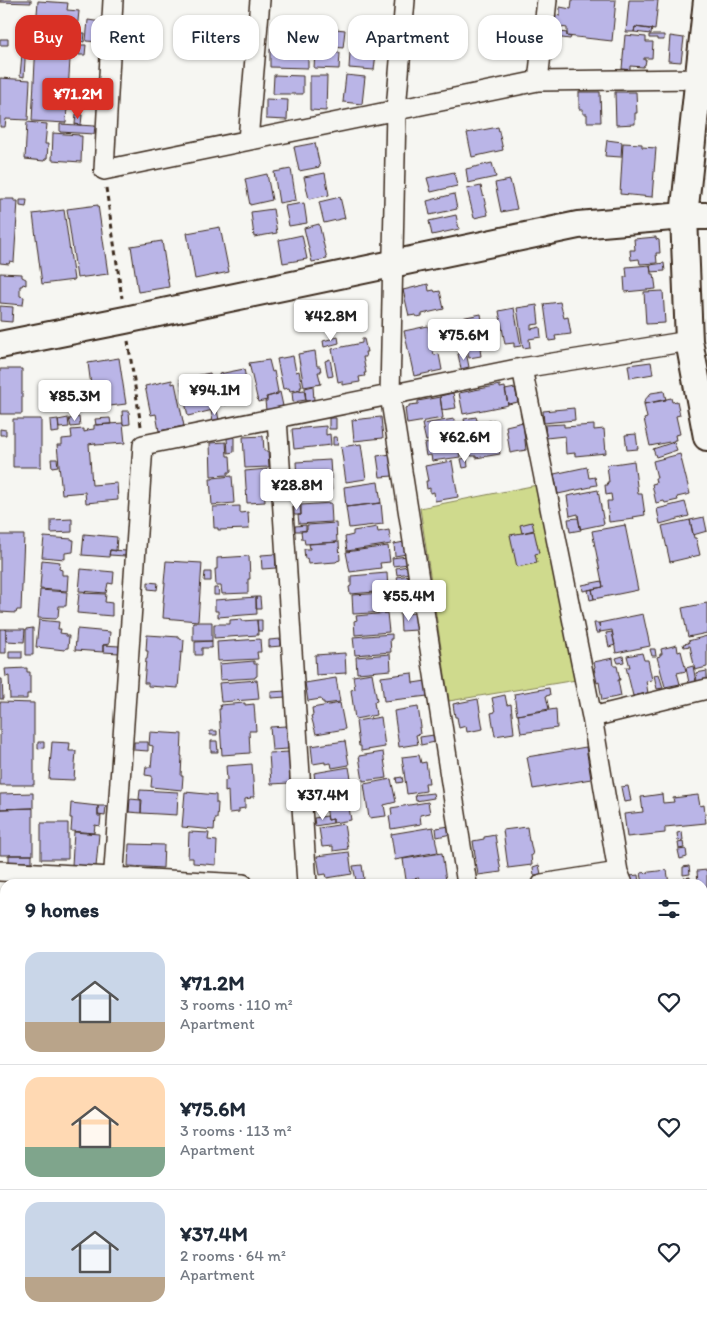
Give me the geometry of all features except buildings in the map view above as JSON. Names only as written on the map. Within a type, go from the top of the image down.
[{"type":"street","points":[[113,0],[104,170],[538,82],[698,79]]},
{"type":"street","points":[[248,140],[260,0]]},
{"type":"street","points":[[405,0],[396,110],[390,394],[466,879]]},
{"type":"street","points":[[538,82],[547,0]]},
{"type":"street","points":[[706,427],[689,341],[695,216],[698,79],[707,0]]},
{"type":"street","points":[[0,345],[578,225],[695,216]]},
{"type":"street","points":[[113,879],[143,445],[522,368],[689,341]]},
{"type":"street","points":[[522,368],[592,717],[620,878],[607,879]]},
{"type":"street","points":[[277,418],[307,879]]},
{"type":"street","points":[[592,717],[707,689]]},
{"type":"street","points":[[0,872],[88,879]]},
{"type":"green space","points":[[537,485],[576,680],[449,701],[420,508]]}]
